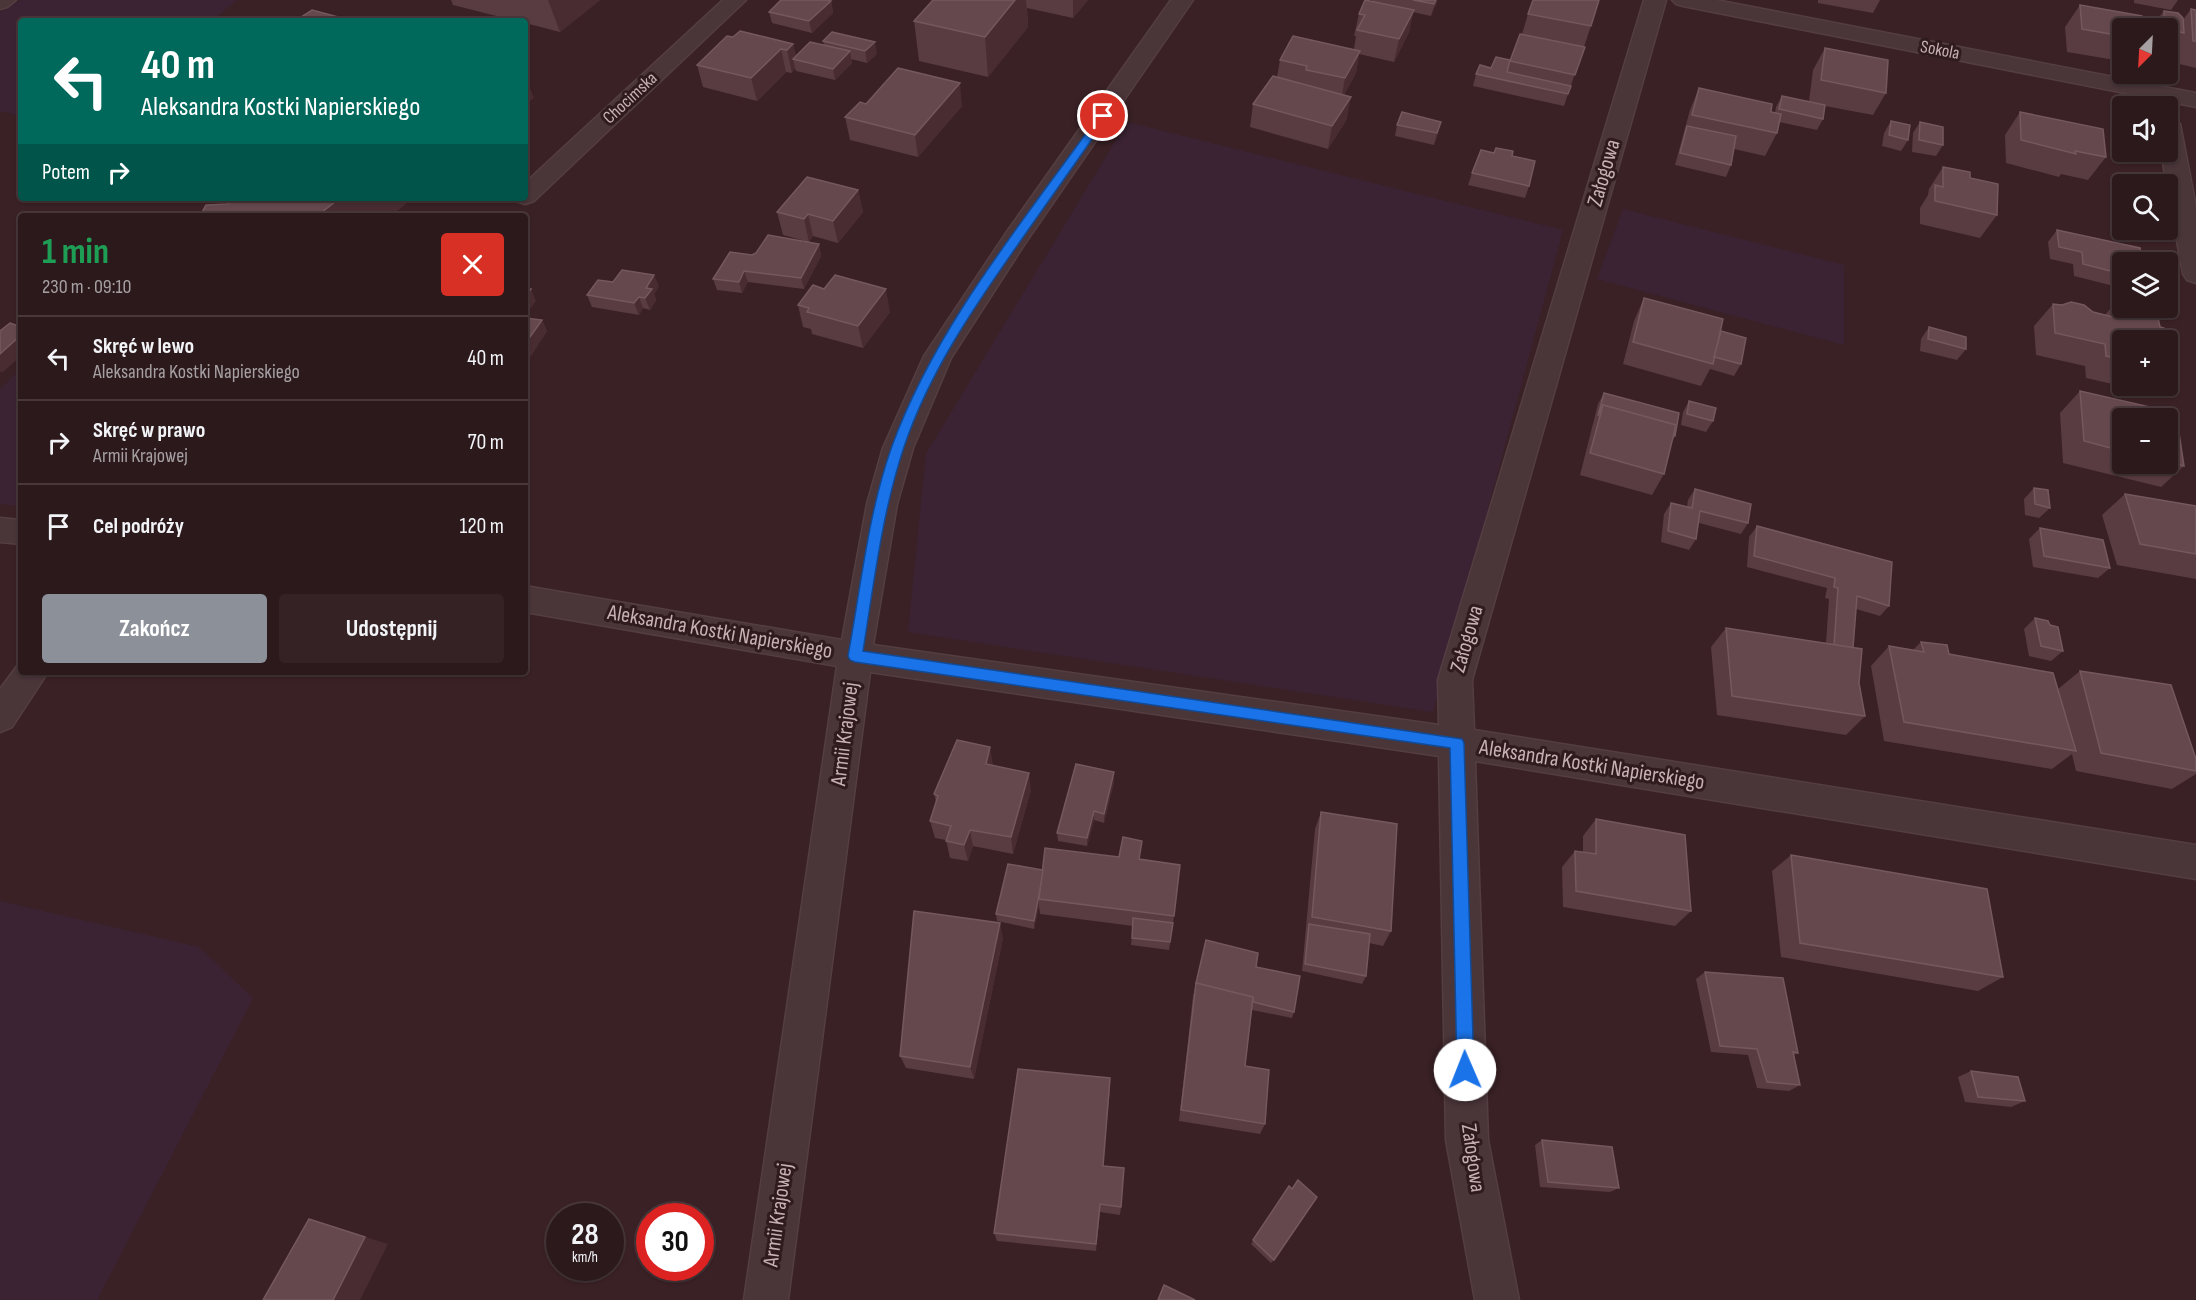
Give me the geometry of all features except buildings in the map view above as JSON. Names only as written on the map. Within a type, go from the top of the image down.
[{"type":"street","points":[[0,3],[5,0]]},
{"type":"street","name":"Chocimska","points":[[528,194],[735,0]]},
{"type":"street","name":"Armii Krajowej","points":[[766,1300],[855,656],[882,504],[898,447],[938,356],[1015,239],[1182,0]]},
{"type":"street","name":"Załogowa","points":[[1497,1300],[1467,1140],[1455,680],[1655,0]]},
{"type":"street","name":"Sokola","points":[[1683,0],[2144,96]]},
{"type":"street","name":"Sokola","points":[[2178,100],[2196,100]]},
{"type":"street","points":[[2175,162],[2196,274]]},
{"type":"street","points":[[0,530],[18,532]]},
{"type":"street","name":"Aleksandra Kostki Napierskiego","points":[[528,599],[779,641],[855,656],[1457,743],[2196,862]]},
{"type":"street","points":[[0,717],[29,675]]},
{"type":"shaded area","points":[[20,0],[237,0],[215,18],[18,18],[18,115],[0,111],[0,12]]},
{"type":"shaded area","points":[[1127,122],[1563,230],[1433,712],[908,632],[926,454]]},
{"type":"shaded area","points":[[1623,209],[1844,265],[1844,345],[1597,279]]},
{"type":"shaded area","points":[[18,372],[18,506],[0,504],[0,389]]},
{"type":"shaded area","points":[[0,901],[199,947],[253,998],[97,1300],[0,1300]]},
{"type":"route","points":[[1103,116],[977,295],[938,356],[915,405],[898,447],[882,504],[855,656],[1380,734],[1457,743],[1465,1070]]}]
